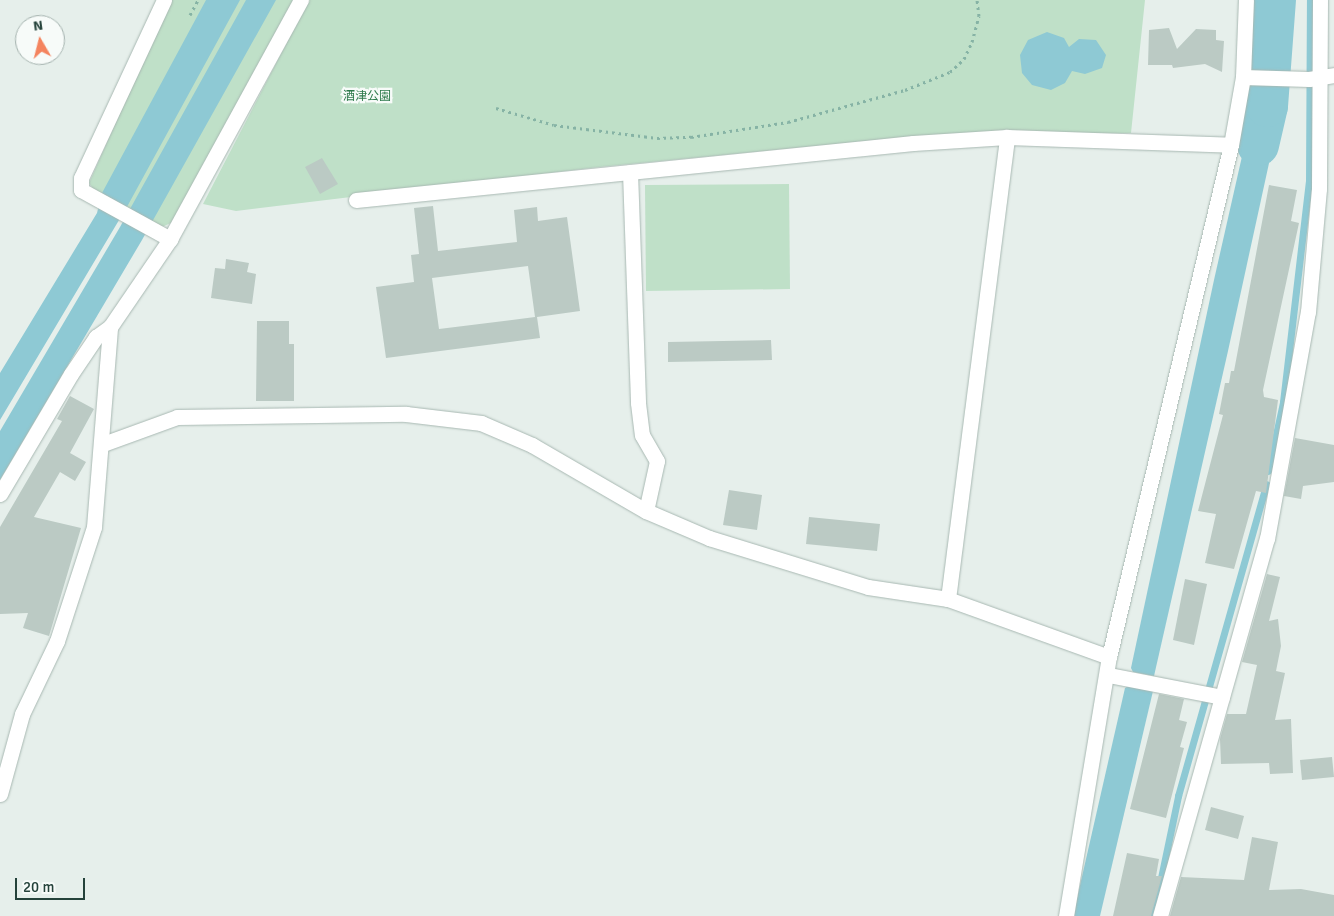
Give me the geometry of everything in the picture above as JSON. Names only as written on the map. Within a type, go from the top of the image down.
[{"type":"street","points":[[164,0],[82,178],[81,190],[87,196],[170,239]]},
{"type":"street","points":[[0,494],[71,374],[96,337],[110,327],[170,239],[301,0]]},
{"type":"street","points":[[1066,916],[1109,675],[1109,657],[1231,145],[1249,77],[1246,0]]},
{"type":"street","points":[[1160,916],[1267,539],[1308,312],[1319,189],[1320,0]]},
{"type":"street","points":[[1249,77],[1321,77]]},
{"type":"street","points":[[356,200],[1007,137],[1231,145]]},
{"type":"street","points":[[948,599],[1007,137]]},
{"type":"street","points":[[630,172],[638,403],[642,435],[657,461],[646,511]]},
{"type":"street","points":[[0,794],[22,714],[57,641],[94,527],[103,444],[110,327]]},
{"type":"street","points":[[103,444],[177,417],[406,414],[481,423],[532,445],[646,511],[709,538],[868,587],[948,599],[1109,657]]},
{"type":"street","points":[[1109,675],[1222,698]]},
{"type":"path","points":[[190,15],[198,0]]},
{"type":"path","points":[[496,108],[554,125],[657,138],[691,137],[788,122],[914,87],[950,72],[964,59],[972,42],[979,16],[977,0]]},
{"type":"green space","points":[[170,0],[293,0],[173,222],[162,227],[93,189],[89,183]]},
{"type":"green space","name":"酒津公園","points":[[309,0],[1145,0],[1131,133],[908,137],[599,167],[236,211],[203,204]]},
{"type":"green space","points":[[789,184],[790,289],[646,291],[645,185]]},
{"type":"water","points":[[206,0],[240,0],[128,205],[0,420],[0,373],[97,213],[102,193]]},
{"type":"water","points":[[246,0],[276,0],[142,240],[0,480],[0,431],[120,227]]},
{"type":"water","points":[[1261,0],[1289,0],[1286,69],[1258,66]]},
{"type":"water","points":[[1047,32],[1064,38],[1069,47],[1079,39],[1096,40],[1106,55],[1102,68],[1085,74],[1072,71],[1065,83],[1051,90],[1032,85],[1022,73],[1020,55],[1028,40]]},
{"type":"water","points":[[1263,88],[1285,90],[1228,351],[1154,676],[1133,672],[1131,668],[1214,280],[1255,99]]},
{"type":"water","points":[[1130,685],[1153,691],[1100,916],[1073,916],[1125,688]]},
{"type":"building","points":[[1169,28],[1177,49],[1196,29],[1216,30],[1216,40],[1224,41],[1222,72],[1205,64],[1173,68],[1172,65],[1148,65],[1149,30]]},
{"type":"building","points":[[322,158],[338,184],[320,194],[305,167]]},
{"type":"building","points":[[1269,185],[1297,190],[1291,221],[1299,223],[1263,390],[1264,397],[1278,400],[1266,493],[1256,491],[1234,569],[1205,563],[1216,514],[1198,511],[1223,415],[1219,414],[1225,383],[1229,383],[1231,371],[1234,371]]},
{"type":"building","points":[[433,206],[438,251],[517,242],[514,210],[537,207],[538,221],[567,217],[580,311],[537,317],[540,338],[386,358],[376,287],[414,282],[411,255],[419,254],[414,208]],"holes":[[[528,266],[535,317],[439,329],[432,278]]]},
{"type":"building","points":[[226,259],[249,263],[247,272],[256,274],[252,304],[211,298],[215,268],[225,269]]},
{"type":"building","points":[[257,321],[289,321],[289,344],[294,344],[294,401],[256,401]]},
{"type":"building","points":[[771,340],[772,360],[668,362],[668,342]]},
{"type":"building","points":[[70,396],[94,409],[70,453],[86,462],[75,481],[60,472],[34,517],[81,528],[49,636],[23,628],[28,613],[0,614],[0,527],[62,421],[57,419]]},
{"type":"building","points":[[1295,438],[1334,445],[1334,482],[1303,486],[1301,499],[1284,496]]},
{"type":"building","points":[[729,490],[762,495],[757,530],[723,525]]},
{"type":"building","points":[[809,517],[880,524],[877,551],[806,544]]},
{"type":"building","points":[[1267,574],[1280,577],[1269,621],[1278,619],[1281,646],[1276,671],[1285,673],[1275,720],[1291,719],[1293,773],[1270,774],[1269,763],[1221,764],[1220,739],[1227,714],[1246,714],[1257,665],[1242,662]]},
{"type":"building","points":[[1185,579],[1207,584],[1194,645],[1173,640]]},
{"type":"building","points":[[1159,694],[1184,699],[1179,720],[1187,722],[1180,747],[1184,748],[1166,818],[1130,809]]},
{"type":"building","points":[[1332,757],[1334,777],[1302,780],[1300,760]]},
{"type":"building","points":[[1211,807],[1244,816],[1238,839],[1205,830]]},
{"type":"building","points":[[1252,837],[1278,842],[1269,890],[1301,889],[1334,895],[1334,916],[1170,916],[1181,877],[1244,880]]},
{"type":"building","points":[[1127,853],[1159,859],[1156,876],[1162,876],[1151,916],[1113,916]]},
{"type":"waterway","points":[[1258,145],[1267,106],[1275,0]]},
{"type":"waterway","points":[[1268,471],[1283,402],[1309,182],[1310,0]]},
{"type":"waterway","points":[[1153,916],[1178,796],[1266,484]]}]
